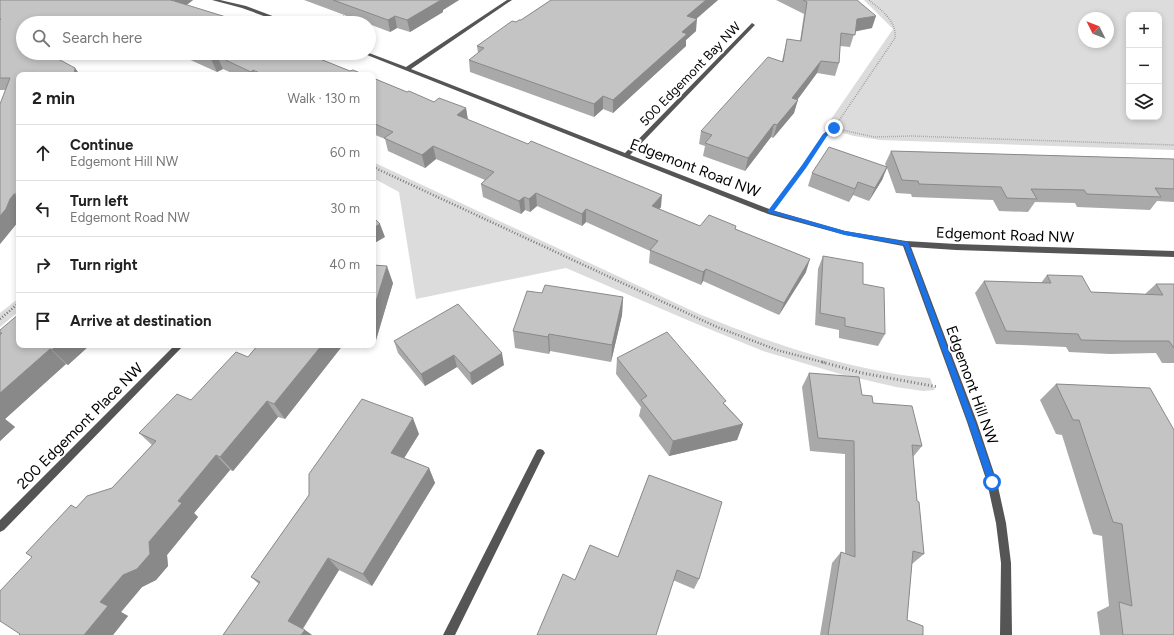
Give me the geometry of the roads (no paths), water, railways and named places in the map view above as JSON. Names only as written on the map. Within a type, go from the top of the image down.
[{"type":"street","points":[[214,0],[244,7],[269,16]]},
{"type":"street","points":[[407,69],[510,0]]},
{"type":"street","name":"500 Edgemont Bay NW","points":[[626,155],[752,26]]},
{"type":"street","name":"Edgemont Road NW","points":[[376,57],[770,212],[845,233],[906,244],[1174,254]]},
{"type":"street","name":"Edgemont Hill NW","points":[[906,244],[992,482],[1001,522],[1006,563],[1006,635]]},
{"type":"street","name":"200 Edgemont Place NW","points":[[0,527],[177,348]]},
{"type":"street","points":[[449,635],[540,453]]}]
